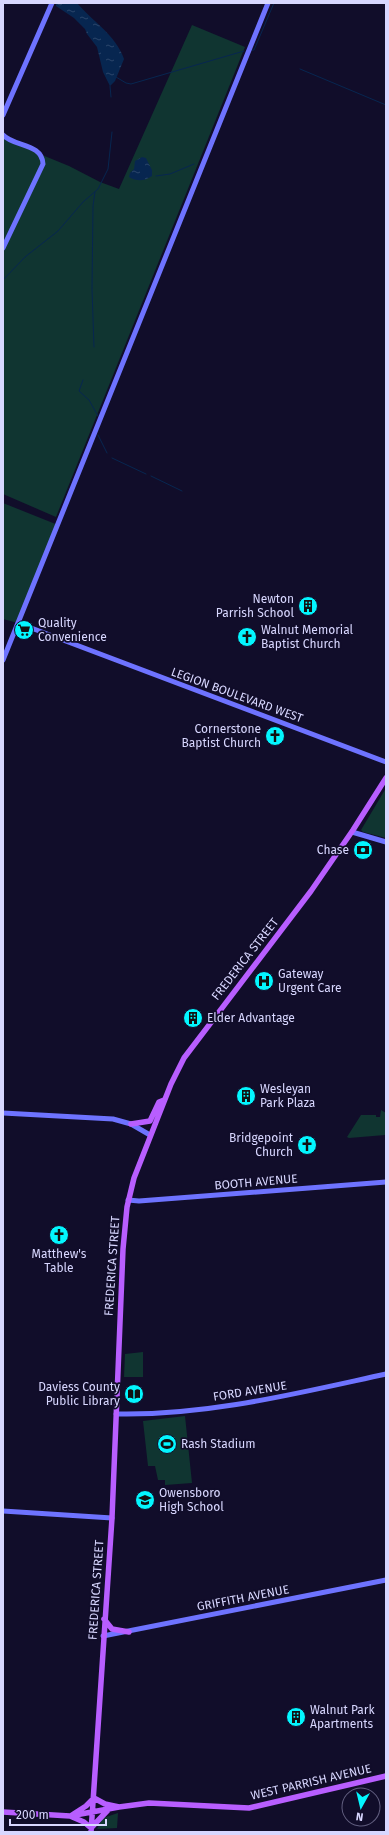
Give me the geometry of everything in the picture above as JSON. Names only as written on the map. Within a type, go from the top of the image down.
[{"type":"main road","name":"FREDERICA STREET","points":[[91,1830],[112,1518],[123,1252],[128,1200],[134,1178],[176,1072],[191,1048],[295,913],[352,832],[386,778]]},
{"type":"main road","points":[[131,1124],[150,1121],[159,1102],[164,1100]]},
{"type":"main road","points":[[104,1619],[112,1629],[129,1632]]},
{"type":"main road","name":"WEST PARRISH AVENUE","points":[[3,1812],[70,1816],[149,1803],[249,1808],[386,1776]]},
{"type":"main road","points":[[70,1816],[86,1806],[94,1798],[105,1804],[116,1805],[119,1807]]},
{"type":"main road","points":[[70,1816],[82,1820],[91,1830],[108,1810]]},
{"type":"street","points":[[3,116],[52,3]]},
{"type":"street","points":[[3,660],[268,3]]},
{"type":"street","points":[[3,134],[9,140],[39,152],[42,157],[43,164],[3,248]]},
{"type":"street","name":"LEGION BOULEVARD WEST","points":[[18,623],[386,762]]},
{"type":"street","points":[[352,832],[386,842]]},
{"type":"street","points":[[3,1113],[113,1119],[131,1124],[150,1135]]},
{"type":"street","name":"BOOTH AVENUE","points":[[128,1200],[139,1201],[386,1182]]},
{"type":"street","name":"FORD AVENUE","points":[[116,1414],[165,1413],[272,1398],[386,1374]]},
{"type":"street","points":[[3,1511],[112,1518]]},
{"type":"street","name":"GRIFFITH AVENUE","points":[[103,1636],[386,1580]]},
{"type":"green space","points":[[192,25],[245,47],[56,517],[3,494],[3,133],[25,148],[119,189]]},
{"type":"green space","points":[[3,503],[58,525],[18,623],[3,619]]},
{"type":"green space","points":[[386,788],[386,838],[363,832],[361,830]]},
{"type":"green space","points":[[381,1110],[386,1113],[385,1135],[347,1137],[361,1115],[376,1115],[376,1117],[380,1117]]},
{"type":"green space","points":[[143,1352],[143,1377],[124,1377],[125,1354]]},
{"type":"green space","name":"Rash Stadium","points":[[185,1416],[192,1483],[165,1485],[165,1480],[158,1480],[155,1466],[148,1466],[143,1421]]},
{"type":"green space","points":[[118,1813],[117,1828],[97,1829],[103,1818]]},
{"type":"water","points":[[56,3],[77,3],[110,35],[120,50],[124,59],[115,81],[110,86],[103,72],[97,47],[85,29],[74,18],[56,6]]},
{"type":"water","points":[[142,157],[146,158],[152,170],[152,176],[147,179],[135,180],[129,177],[130,173],[134,169],[135,161]]},
{"type":"waterway","points":[[252,50],[254,50],[274,3]]},
{"type":"waterway","points":[[116,77],[126,83],[131,84],[244,51]]},
{"type":"waterway","points":[[300,69],[386,105]]},
{"type":"waterway","points":[[110,86],[111,97]]},
{"type":"waterway","points":[[3,280],[25,257],[58,231],[83,202],[98,189],[108,169],[112,132]]},
{"type":"waterway","points":[[156,176],[170,174],[194,164]]},
{"type":"waterway","points":[[94,347],[92,289],[93,206],[95,192]]},
{"type":"waterway","points":[[83,380],[79,391],[89,400],[98,416]]},
{"type":"waterway","points":[[98,435],[107,453]]},
{"type":"waterway","points":[[112,458],[146,474]]},
{"type":"waterway","points":[[151,476],[182,491]]},
{"type":"place","name":"Newton Parrish School","points":[[308,606]]},
{"type":"place","name":"Quality Convenience","points":[[24,630]]},
{"type":"place","name":"Walnut Memorial Baptist Church","points":[[247,637]]},
{"type":"place","name":"Cornerstone Baptist Church","points":[[275,736]]},
{"type":"place","name":"Chase","points":[[363,850]]},
{"type":"place","name":"Gateway Urgent Care","points":[[264,981]]},
{"type":"place","name":"Elder Advantage","points":[[193,1018]]},
{"type":"place","name":"Wesleyan Park Plaza","points":[[246,1096]]},
{"type":"place","name":"Bridgepoint Church","points":[[307,1145]]},
{"type":"place","name":"Matthew's Table","points":[[59,1235]]},
{"type":"place","name":"Daviess County Public Library","points":[[134,1394]]},
{"type":"place","name":"Rash Stadium","points":[[167,1444]]},
{"type":"place","name":"Owensboro High School","points":[[145,1500]]},
{"type":"place","name":"Walnut Park Apartments","points":[[296,1717]]}]
